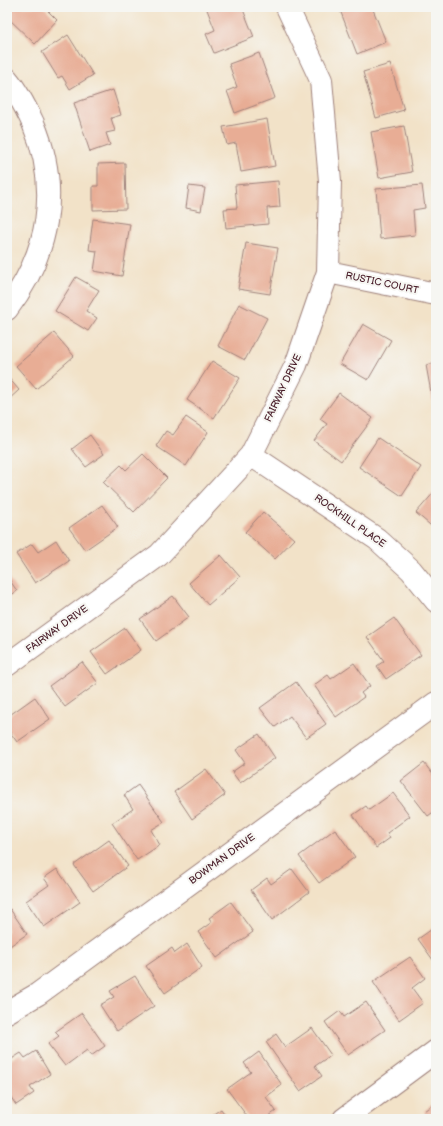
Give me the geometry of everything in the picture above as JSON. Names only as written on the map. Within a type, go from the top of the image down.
[{"type":"street","name":"FAIRWAY DRIVE","points":[[7,665],[159,555],[251,455],[296,365],[328,272],[330,182],[321,80],[287,7]]},
{"type":"street","points":[[7,79],[20,97],[38,134],[45,158],[48,180],[48,205],[46,227],[30,273],[20,291],[7,309]]},
{"type":"street","name":"RUSTIC COURT","points":[[328,272],[436,294]]},
{"type":"street","name":"ROCKHILL PLACE","points":[[251,455],[377,539],[411,570],[436,601]]},
{"type":"street","name":"BOWMAN DRIVE","points":[[7,1012],[38,994],[436,703]]},
{"type":"street","points":[[344,1119],[436,1051]]},
{"type":"building","points":[[7,7],[44,7],[57,20],[35,44],[7,17]]},
{"type":"building","points":[[206,7],[242,7],[254,37],[214,53],[206,34],[215,30]]},
{"type":"building","points":[[347,7],[372,7],[386,42],[357,54],[340,10]]},
{"type":"building","points":[[68,35],[93,75],[70,89],[62,76],[58,78],[42,52]]},
{"type":"building","points":[[259,53],[275,98],[235,113],[227,91],[237,87],[229,64]]},
{"type":"building","points":[[390,64],[404,110],[376,118],[363,72]]},
{"type":"building","points":[[113,90],[121,115],[111,118],[115,131],[106,133],[110,145],[90,152],[74,103]]},
{"type":"building","points":[[267,119],[275,166],[241,172],[236,143],[227,145],[223,127]]},
{"type":"building","points":[[404,126],[412,172],[379,178],[371,132]]},
{"type":"building","points":[[125,163],[126,209],[93,210],[93,186],[98,186],[98,164]]},
{"type":"building","points":[[278,181],[280,207],[267,208],[268,224],[226,228],[224,209],[237,208],[235,185]]},
{"type":"building","points":[[422,185],[425,208],[413,210],[415,235],[380,239],[376,189]]},
{"type":"building","points":[[189,186],[205,188],[201,211],[186,208]]},
{"type":"building","points":[[93,219],[130,224],[122,276],[94,271],[97,251],[89,250]]},
{"type":"building","points":[[246,243],[278,248],[270,294],[238,289]]},
{"type":"building","points":[[76,277],[99,290],[86,311],[97,318],[88,331],[55,311]]},
{"type":"building","points":[[239,304],[267,318],[245,360],[218,346]]},
{"type":"building","points":[[363,324],[391,340],[368,380],[340,364]]},
{"type":"building","points":[[54,333],[74,356],[36,389],[16,366]]},
{"type":"building","points":[[212,361],[240,378],[214,418],[187,400]]},
{"type":"building","points":[[436,363],[436,409],[434,409],[426,365]]},
{"type":"building","points":[[7,376],[19,390],[7,401]]},
{"type":"building","points":[[339,393],[373,418],[341,461],[314,441],[327,424],[320,419]]},
{"type":"building","points":[[186,417],[208,432],[186,466],[156,446],[166,431],[173,435]]},
{"type":"building","points":[[90,435],[104,454],[86,467],[72,449]]},
{"type":"building","points":[[378,438],[421,467],[402,496],[359,467]]},
{"type":"building","points":[[143,454],[167,478],[134,512],[103,482],[121,465],[126,470]]},
{"type":"building","points":[[436,490],[436,530],[416,513]]},
{"type":"building","points":[[102,505],[118,527],[85,550],[69,528]]},
{"type":"building","points":[[263,512],[294,539],[275,559],[245,532]]},
{"type":"building","points":[[56,540],[69,561],[35,583],[16,554],[32,544],[38,552]]},
{"type":"building","points":[[221,555],[240,577],[208,605],[189,583]]},
{"type":"building","points":[[7,576],[17,591],[7,598]]},
{"type":"building","points":[[173,596],[189,617],[156,641],[140,619]]},
{"type":"building","points":[[394,618],[421,655],[386,679],[377,666],[384,661],[367,637]]},
{"type":"building","points":[[125,628],[141,650],[107,674],[91,652]]},
{"type":"building","points":[[82,662],[98,683],[65,707],[49,686]]},
{"type":"building","points":[[354,663],[370,686],[361,693],[364,697],[336,717],[314,685],[328,675],[331,679]]},
{"type":"building","points":[[296,682],[326,724],[306,738],[290,716],[275,727],[260,708]]},
{"type":"building","points":[[35,697],[50,719],[17,742],[7,728],[7,717]]},
{"type":"building","points":[[259,734],[275,758],[240,783],[232,772],[245,763],[236,750]]},
{"type":"building","points":[[424,763],[435,777],[436,776],[436,810],[428,816],[401,781]]},
{"type":"building","points":[[206,769],[225,795],[192,819],[174,792]]},
{"type":"building","points":[[138,785],[164,822],[151,830],[160,845],[137,860],[112,823],[133,809],[124,795]]},
{"type":"building","points":[[393,793],[410,816],[387,833],[390,838],[376,848],[353,815],[366,806],[369,810]]},
{"type":"building","points":[[335,829],[355,857],[319,883],[299,856]]},
{"type":"building","points":[[109,840],[128,866],[93,891],[74,865]]},
{"type":"building","points":[[57,869],[80,902],[44,927],[26,901],[49,885],[44,878]]},
{"type":"building","points":[[292,869],[309,892],[272,920],[251,890],[267,878],[271,884]]},
{"type":"building","points":[[231,902],[253,932],[217,958],[198,932],[212,922],[209,918]]},
{"type":"building","points":[[10,909],[27,934],[7,948],[7,910]]},
{"type":"building","points":[[435,927],[436,929],[436,964],[418,939]]},
{"type":"building","points":[[187,944],[202,967],[165,993],[146,966],[172,948],[175,953]]},
{"type":"building","points":[[410,957],[425,978],[412,988],[423,1003],[399,1020],[373,982]]},
{"type":"building","points":[[135,976],[154,1006],[117,1031],[100,1005],[114,997],[110,991]]},
{"type":"building","points":[[366,1002],[385,1030],[348,1055],[325,1022],[340,1011],[344,1017]]},
{"type":"building","points":[[82,1013],[105,1046],[91,1056],[87,1050],[65,1066],[48,1044],[59,1036],[55,1032]]},
{"type":"building","points":[[312,1028],[331,1055],[315,1066],[322,1076],[300,1091],[266,1042],[276,1034],[285,1047]]},
{"type":"building","points":[[36,1051],[50,1074],[30,1087],[34,1093],[16,1105],[7,1091],[7,1062],[21,1053],[25,1058]]},
{"type":"building","points":[[259,1052],[282,1085],[266,1097],[276,1111],[265,1119],[249,1119],[227,1089],[251,1072],[244,1063]]},
{"type":"building","points":[[436,1102],[436,1119],[429,1119],[424,1111]]},
{"type":"building","points":[[221,1109],[228,1119],[206,1119]]}]
